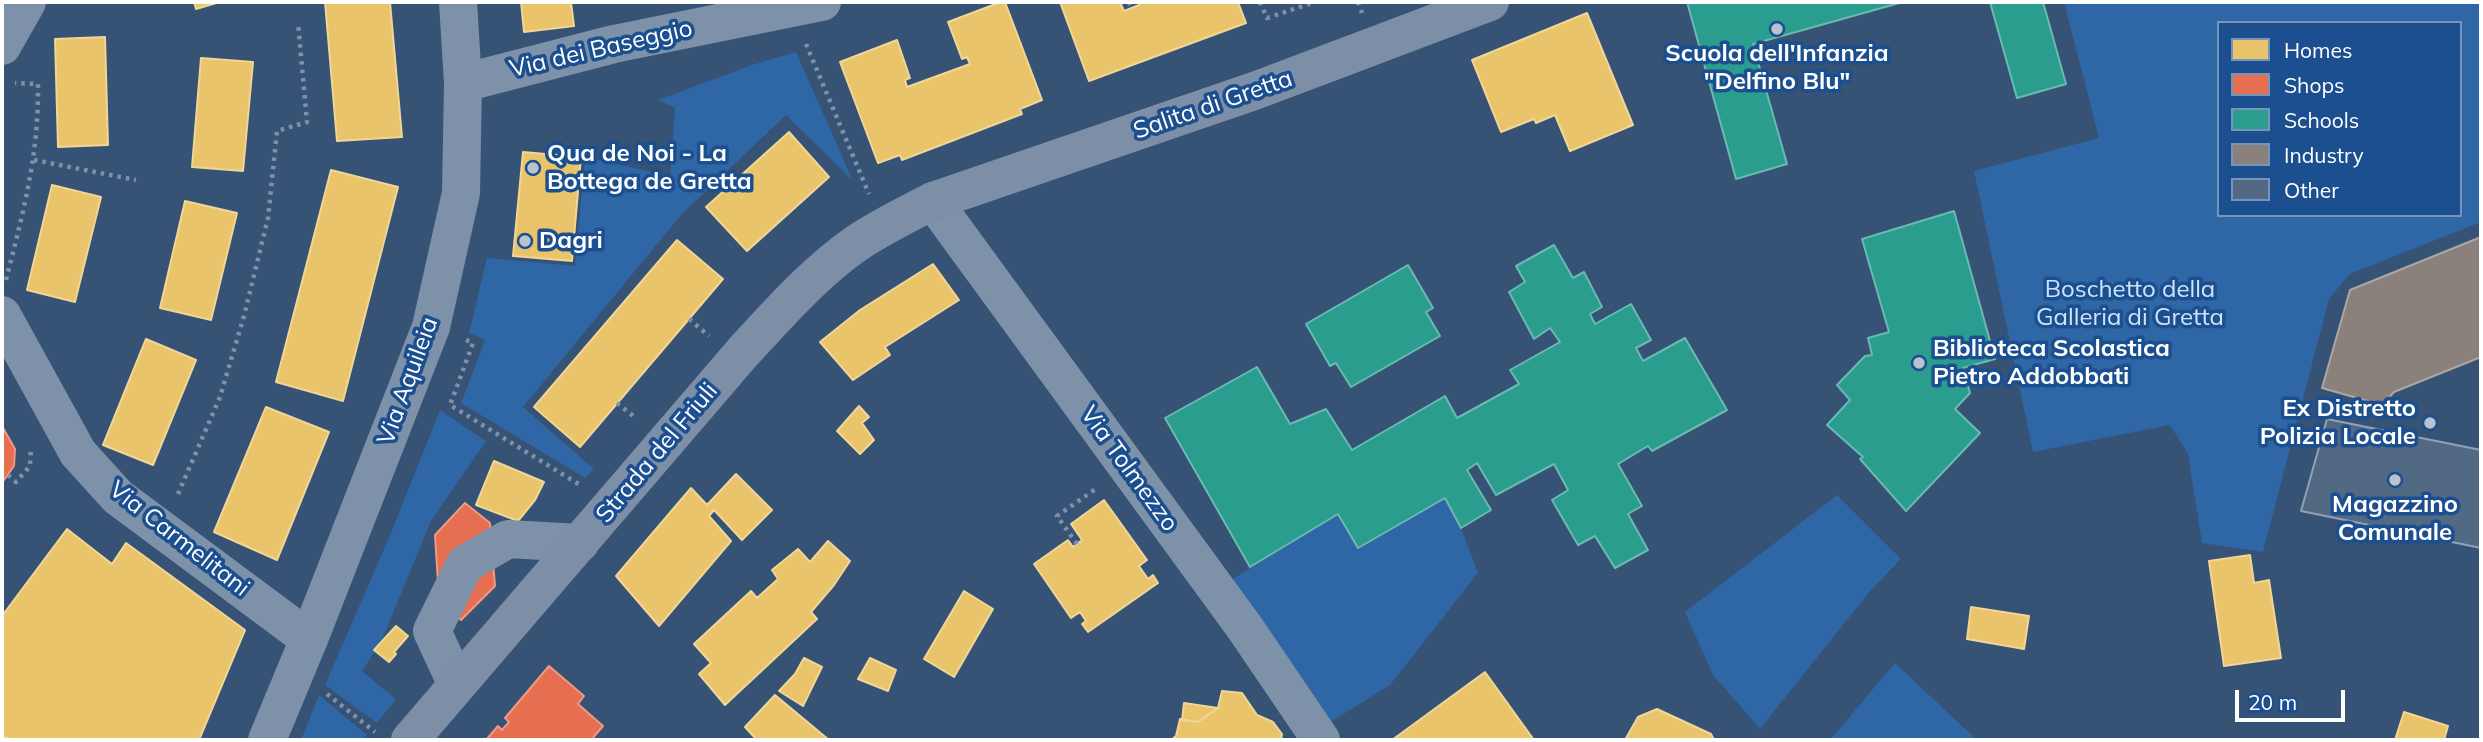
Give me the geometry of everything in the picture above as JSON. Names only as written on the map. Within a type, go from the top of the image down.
[{"type":"main road","name":"Salita di Gretta","points":[[933,201],[1257,90],[1490,2]]},
{"type":"main road","name":"Strada del Friuli","points":[[394,737],[457,685],[784,307],[856,244],[933,201]]},
{"type":"street","points":[[2,46],[27,2]]},
{"type":"street","name":"Via Aquileia","points":[[267,740],[431,327],[461,193],[463,83],[458,2]]},
{"type":"street","name":"Via dei Baseggio","points":[[463,83],[614,44],[822,2]]},
{"type":"street","name":"Via Tolmezzo","points":[[933,201],[1245,628],[1321,740]]},
{"type":"street","name":"Via Carmelitani","points":[[3,302],[78,453],[118,497],[309,639]]},
{"type":"street","points":[[457,685],[432,631],[465,564],[508,539],[580,543]]},
{"type":"path","points":[[1129,2],[1131,8]]},
{"type":"path","points":[[1260,2],[1266,18],[1315,2]]},
{"type":"path","points":[[175,503],[220,397],[244,316],[268,218],[277,131],[307,122],[298,23]]},
{"type":"path","points":[[804,39],[873,201]]},
{"type":"path","points":[[3,302],[32,179],[39,118],[38,85],[14,83]]},
{"type":"path","points":[[34,160],[136,180]]},
{"type":"path","points":[[458,337],[473,343],[450,405],[589,490]]},
{"type":"path","points":[[8,475],[16,482],[30,466],[31,442]]},
{"type":"path","points":[[1076,503],[1057,516],[1077,544]]},
{"type":"path","points":[[326,693],[394,737]]},
{"type":"green space","name":"Boschetto della Galleria di Gretta","points":[[2064,2],[2481,2],[2481,222],[2350,274],[2329,299],[2263,552],[2202,543],[2188,454],[2170,425],[2033,452],[1974,171],[2099,138]]},
{"type":"green space","points":[[796,52],[853,181],[786,115],[681,215],[523,407],[594,469],[585,478],[461,403],[485,340],[469,333],[487,258],[575,266],[585,157],[670,176],[675,108],[658,100],[752,65]]},
{"type":"green space","points":[[440,410],[486,441],[431,521],[381,642],[362,671],[396,699],[377,723],[325,685]]},
{"type":"green space","points":[[1837,495],[1901,559],[1871,590],[1760,729],[1713,675],[1685,612]]},
{"type":"green space","points":[[1445,498],[1461,528],[1478,573],[1390,685],[1329,723],[1228,582],[1338,514],[1358,548]]},
{"type":"green space","points":[[1895,663],[1977,740],[1830,740]]},
{"type":"green space","points":[[319,695],[367,735],[363,740],[301,740]]},
{"type":"building: Homes","points":[[194,2],[220,2],[196,9]]},
{"type":"building: Homes","points":[[325,2],[390,2],[402,137],[337,141]]},
{"type":"building: Homes","points":[[521,2],[571,2],[574,26],[524,32]]},
{"type":"building: Homes","points":[[1005,2],[1042,100],[1020,109],[1022,114],[902,160],[900,155],[878,163],[840,62],[897,40],[910,78],[905,80],[907,87],[970,64],[967,57],[962,59],[948,22]]},
{"type":"building: Homes","points":[[1060,2],[1120,2],[1124,11],[1139,5],[1138,2],[1238,2],[1246,23],[1089,81]]},
{"type":"building: Homes","points":[[1587,13],[1633,125],[1570,151],[1555,115],[1536,123],[1534,119],[1501,132],[1472,60]]},
{"type":"building: Homes","points":[[105,37],[108,145],[58,147],[55,39]]},
{"type":"building: Homes","points":[[201,58],[253,62],[243,171],[192,167]]},
{"type":"building: Homes","points":[[789,132],[829,177],[747,251],[706,207]]},
{"type":"building: Homes","points":[[523,152],[581,157],[572,261],[513,256]]},
{"type":"building: Homes","points":[[331,170],[398,187],[343,401],[276,382]]},
{"type":"building: Homes","points":[[52,185],[101,197],[75,302],[27,290]]},
{"type":"building: Homes","points":[[185,201],[237,213],[211,320],[160,308]]},
{"type":"building: Homes","points":[[677,240],[723,279],[580,447],[534,407]]},
{"type":"building: Homes","points":[[933,264],[959,300],[885,347],[890,355],[853,380],[820,342],[860,310]]},
{"type":"building: Homes","points":[[146,339],[196,360],[153,465],[103,445]]},
{"type":"building: Homes","points":[[859,406],[869,417],[862,423],[874,440],[860,454],[837,431]]},
{"type":"building: Homes","points":[[266,407],[329,432],[277,560],[214,532]]},
{"type":"building: Homes","points":[[494,461],[544,482],[535,500],[518,521],[476,505]]},
{"type":"building: Homes","points":[[736,474],[772,510],[742,540],[714,510],[709,516],[731,541],[659,626],[616,576],[691,488],[707,505]]},
{"type":"building: Homes","points":[[1104,500],[1147,560],[1139,566],[1148,579],[1153,575],[1158,583],[1088,632],[1082,624],[1086,621],[1080,612],[1071,618],[1034,564],[1068,540],[1073,547],[1082,540],[1071,524]]},
{"type":"building: Homes","points":[[67,529],[112,564],[126,543],[245,630],[199,740],[12,740],[2,736],[2,616]]},
{"type":"building: Homes","points":[[828,541],[850,561],[811,612],[817,619],[725,705],[699,674],[711,663],[694,644],[751,591],[757,598],[778,579],[772,570],[798,549],[810,562]]},
{"type":"building: Homes","points":[[2250,555],[2254,583],[2269,580],[2281,658],[2224,666],[2209,561]]},
{"type":"building: Homes","points":[[964,591],[993,609],[954,677],[924,659]]},
{"type":"building: Homes","points":[[1971,607],[2029,616],[2024,649],[1967,639]]},
{"type":"building: Homes","points":[[396,626],[408,636],[389,662],[374,650]]},
{"type":"building: Homes","points":[[804,658],[822,667],[803,706],[779,691],[795,674]]},
{"type":"building: Homes","points":[[870,658],[896,670],[888,691],[858,679]]},
{"type":"building: Homes","points":[[1485,672],[1534,740],[1392,740]]},
{"type":"building: Homes","points":[[1222,691],[1242,693],[1257,715],[1273,722],[1282,734],[1281,740],[1171,740],[1176,736],[1180,719],[1198,722],[1218,708]]},
{"type":"building: Homes","points":[[775,695],[829,740],[757,740],[745,727]]},
{"type":"building: Homes","points":[[1184,703],[1218,708],[1198,722],[1182,720]]},
{"type":"building: Homes","points":[[1657,709],[1711,734],[1714,740],[1625,740],[1638,717]]},
{"type":"building: Homes","points":[[2404,712],[2448,726],[2444,740],[2395,740]]},
{"type":"building: Shops","points":[[2,426],[15,449],[14,466],[2,483]]},
{"type":"building: Shops","points":[[465,503],[490,523],[495,586],[461,620],[439,599],[435,535]]},
{"type":"building: Shops","points":[[549,666],[584,696],[578,704],[603,726],[591,740],[486,740],[498,726],[502,730],[509,722],[505,718]]},
{"type":"building: Schools","points":[[1687,2],[1903,2],[1753,44],[1787,164],[1736,179]]},
{"type":"building: Schools","points":[[1990,2],[2043,2],[2066,84],[2017,98]]},
{"type":"building: Schools","name":"Biblioteca Scolastica Pietro Addobbati","points":[[1954,211],[1995,359],[1963,368],[1970,393],[1955,409],[1980,433],[1906,511],[1860,459],[1863,457],[1827,425],[1850,400],[1837,385],[1865,356],[1872,355],[1868,338],[1889,332],[1862,239]]},
{"type":"building: Schools","points":[[1554,245],[1573,278],[1584,272],[1602,307],[1590,314],[1595,324],[1631,304],[1651,340],[1636,348],[1643,361],[1685,338],[1727,410],[1652,451],[1648,446],[1618,464],[1642,506],[1628,514],[1648,550],[1615,568],[1595,536],[1578,545],[1552,500],[1568,490],[1554,464],[1496,495],[1477,463],[1467,470],[1491,510],[1461,528],[1445,498],[1358,548],[1338,514],[1250,567],[1165,418],[1257,367],[1290,424],[1326,409],[1352,450],[1445,396],[1457,418],[1519,384],[1510,370],[1560,342],[1550,328],[1534,339],[1509,292],[1525,282],[1516,266]]},
{"type":"building: Schools","points":[[1408,265],[1433,308],[1426,312],[1440,336],[1351,387],[1336,363],[1330,366],[1306,324]]},
{"type":"building: Industry","points":[[2481,237],[2481,357],[2394,392],[2382,405],[2322,388],[2350,290]]},
{"type":"building: Other","name":"Magazzino Comunale","points":[[2327,419],[2481,450],[2481,548],[2301,511]]},
{"type":"place","name":"Scuola dell'Infanzia \"Delfino Blu\"","points":[[1777,29]]},
{"type":"place","name":"Qua de Noi - La Bottega de Gretta","points":[[533,168]]},
{"type":"place","name":"Dagri","points":[[525,241]]},
{"type":"place","name":"Biblioteca Scolastica Pietro Addobbati","points":[[1919,363]]},
{"type":"place","name":"Ex Distretto Polizia Locale","points":[[2430,423]]},
{"type":"place","name":"Magazzino Comunale","points":[[2395,480]]}]
